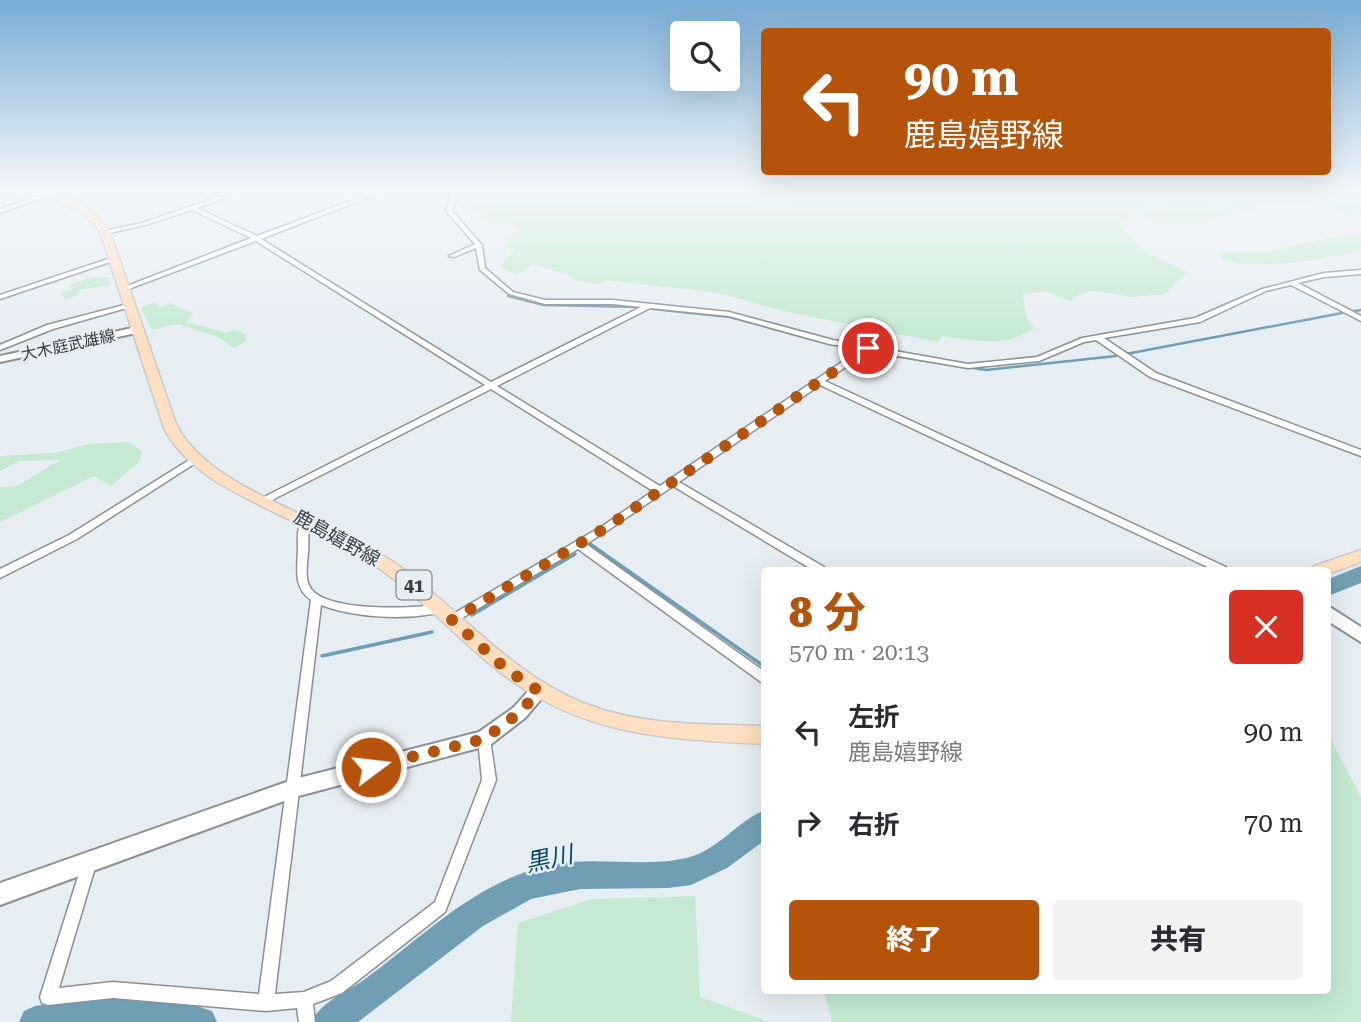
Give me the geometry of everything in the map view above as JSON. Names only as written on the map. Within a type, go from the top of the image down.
[{"type":"main road","name":"鹿島嬉野線","points":[[107,238],[170,430],[194,460],[240,490],[306,520],[385,564],[447,614],[506,669],[539,691],[581,710],[621,723],[670,731],[761,735]]},
{"type":"main road","points":[[1329,567],[1361,556]]},
{"type":"street","points":[[124,289],[260,238]]},
{"type":"street","points":[[473,238],[479,245],[482,269],[511,293],[545,302],[649,306],[729,314],[832,342],[936,362],[988,366],[1040,359],[1097,337],[1197,320],[1257,293],[1324,275],[1361,272]]},
{"type":"street","points":[[257,239],[660,491]]},
{"type":"street","points":[[452,256],[479,245]]},
{"type":"street","points":[[0,297],[114,259]]},
{"type":"street","points":[[1292,283],[1361,319]]},
{"type":"street","points":[[0,348],[50,327],[128,306]]},
{"type":"street","points":[[265,500],[649,306]]},
{"type":"street","name":"大木庭武雄線","points":[[0,359],[137,330]]},
{"type":"street","points":[[1097,337],[1153,375],[1361,453]]},
{"type":"street","points":[[306,520],[300,530],[303,547],[301,566],[306,592],[316,600],[337,607],[447,614],[578,544],[868,348]]},
{"type":"street","points":[[820,382],[1216,567]]},
{"type":"street","points":[[0,574],[73,537],[194,460]]},
{"type":"street","points":[[673,482],[815,567]]},
{"type":"street","points":[[578,544],[761,676]]},
{"type":"street","points":[[266,1003],[295,788],[316,600]]},
{"type":"street","points":[[1331,614],[1361,636]]},
{"type":"street","points":[[0,894],[295,788],[484,739],[519,713],[539,691]]},
{"type":"street","points":[[90,860],[47,997],[114,989],[266,1003],[306,1010],[440,907],[489,780],[484,739]]},
{"type":"green space","points":[[512,238],[1132,238],[1147,253],[1187,272],[1165,294],[1130,297],[1090,292],[1071,301],[1043,291],[1023,295],[1026,317],[1034,328],[1023,335],[1001,341],[942,336],[938,342],[783,311],[719,293],[606,280],[598,284],[575,280],[574,277],[532,264],[517,275],[500,267],[515,250],[504,247]]},
{"type":"green space","points":[[1361,238],[1361,250],[1311,260],[1270,264],[1234,262],[1221,258],[1220,252],[1267,252],[1318,240]]},
{"type":"green space","points":[[92,277],[108,277],[110,285],[79,290],[78,295],[65,299],[60,293],[71,289],[71,284]]},
{"type":"green space","points":[[154,302],[161,307],[170,303],[193,313],[186,322],[227,333],[235,329],[246,335],[246,341],[234,348],[218,337],[178,324],[152,330],[141,308]]},
{"type":"green space","points":[[128,442],[142,451],[140,461],[111,486],[94,476],[0,522],[0,487],[17,486],[60,460],[20,461],[0,471],[0,456],[55,453],[88,444]]},
{"type":"green space","points":[[1331,740],[1361,797],[1361,1022],[832,1022],[825,994],[1331,994]]},
{"type":"green space","points":[[695,896],[700,997],[770,1022],[511,1022],[518,923],[592,899]]},
{"type":"waterway","points":[[508,296],[544,305],[639,307]]},
{"type":"waterway","points":[[653,309],[730,317],[818,341]]},
{"type":"waterway","points":[[1350,312],[1361,310]]},
{"type":"waterway","points":[[1126,354],[1342,313]]},
{"type":"waterway","points":[[833,344],[858,350]]},
{"type":"waterway","points":[[874,353],[986,370],[1116,356]]},
{"type":"waterway","points":[[590,544],[761,664]]},
{"type":"waterway","points":[[472,615],[575,554]]},
{"type":"waterway","name":"黒川","points":[[1331,587],[1361,574]]},
{"type":"waterway","points":[[322,656],[432,632]]},
{"type":"waterway","name":"黒川","points":[[328,1022],[378,989],[472,915],[525,887],[538,882],[580,875],[668,874],[691,871],[717,859],[761,826]]},
{"type":"waterway","name":"黒川","points":[[35,1022],[119,1009],[162,1011],[201,1022]]},
{"type":"route","points":[[371,767],[484,739],[519,713],[539,691],[506,669],[452,620],[607,527],[868,348]]}]
